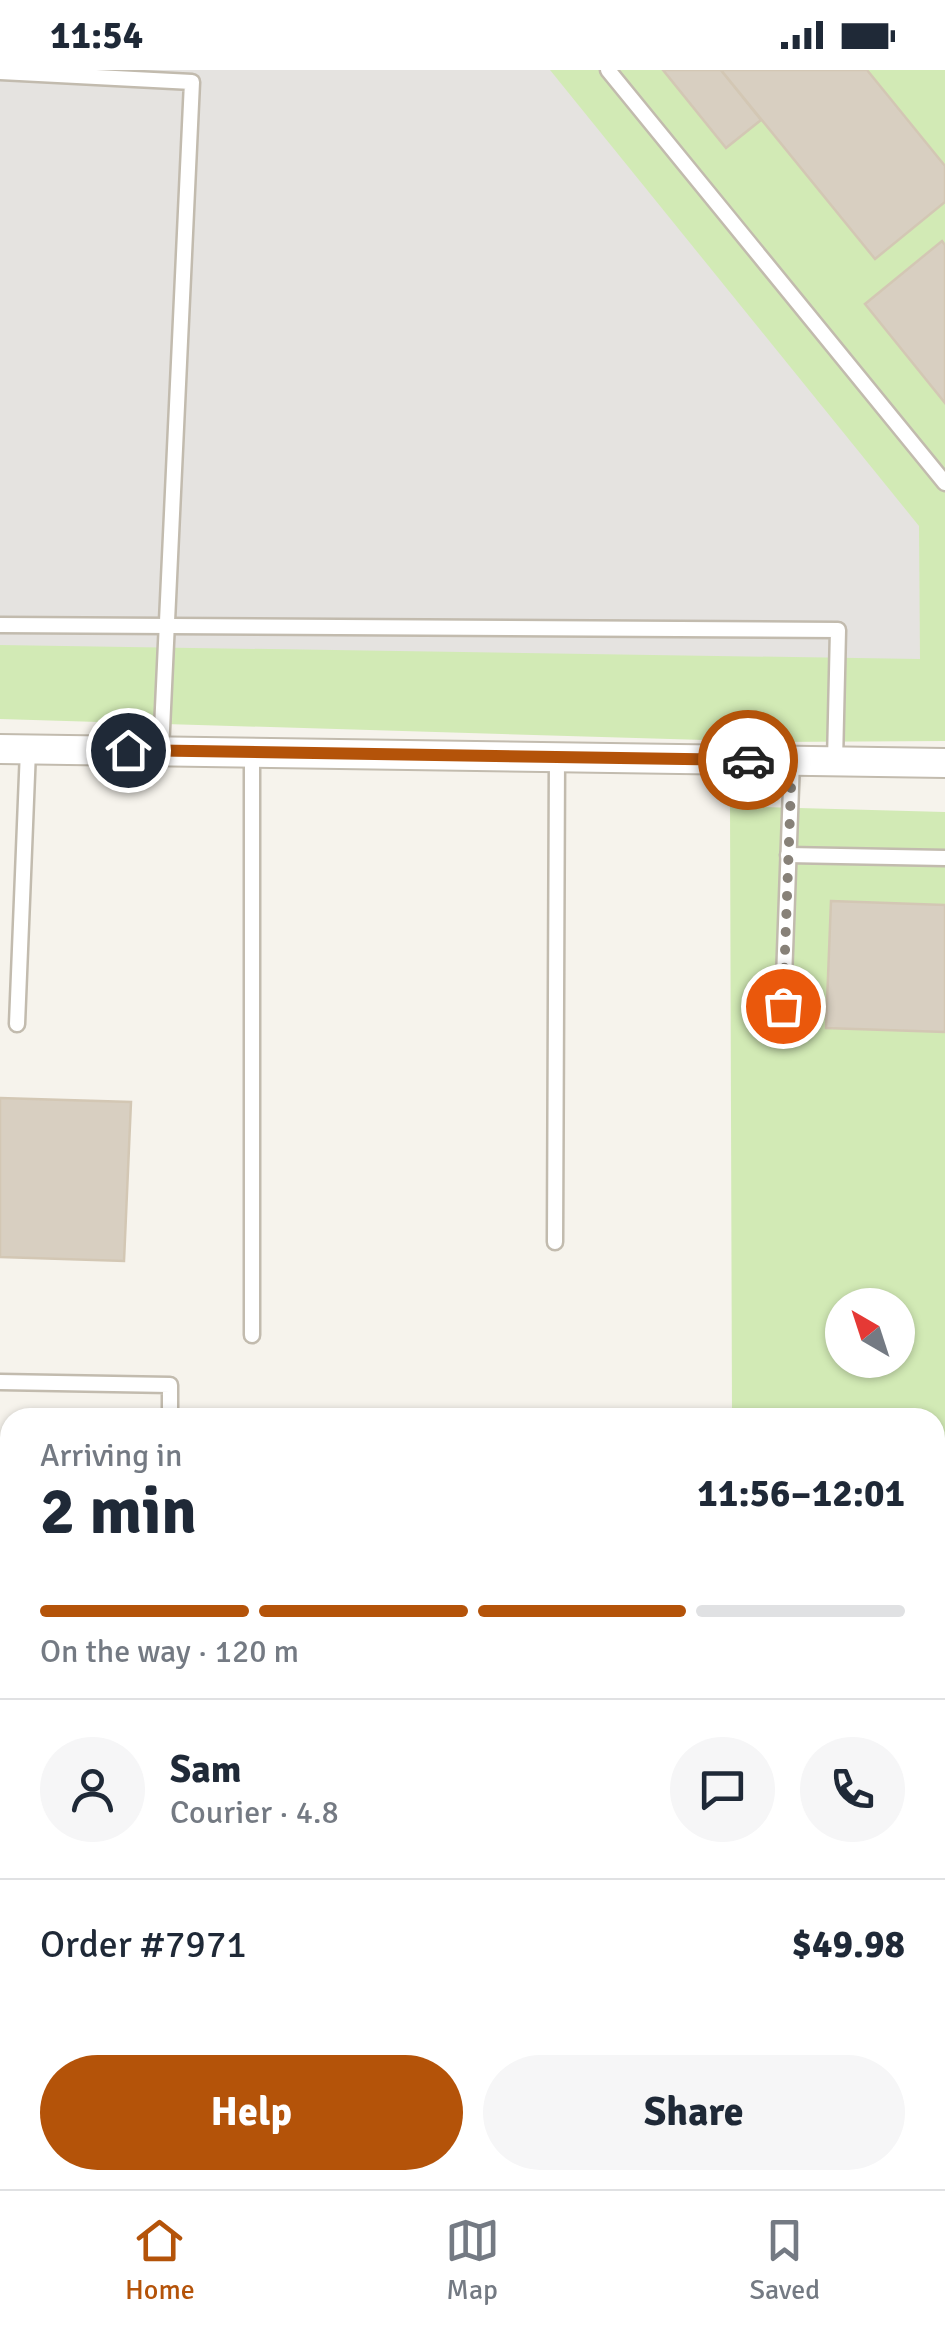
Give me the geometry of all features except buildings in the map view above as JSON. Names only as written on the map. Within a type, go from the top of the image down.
[{"type":"street","points":[[14,749],[945,763]]},
{"type":"lane","points":[[608,70],[945,483]]},
{"type":"lane","points":[[0,72],[192,82],[161,750]]},
{"type":"lane","points":[[0,625],[838,630],[834,761]]},
{"type":"lane","points":[[14,749],[17,1024]]},
{"type":"lane","points":[[252,752],[252,1336]]},
{"type":"lane","points":[[555,1242],[557,757]]},
{"type":"lane","points":[[783,1006],[792,760]]},
{"type":"lane","points":[[788,855],[945,858]]},
{"type":"lane","points":[[0,1382],[170,1384],[170,1408]]},
{"type":"green space","points":[[0,70],[945,70],[945,741],[771,742],[0,719]]},
{"type":"green space","points":[[730,806],[945,812],[945,1408],[732,1408]]},
{"type":"shaded area","points":[[0,70],[550,70],[919,526],[920,659],[0,645]]},
{"type":"way so far","points":[[748,760],[792,760],[783,1006]]},
{"type":"route","points":[[128,750],[748,760]]}]
